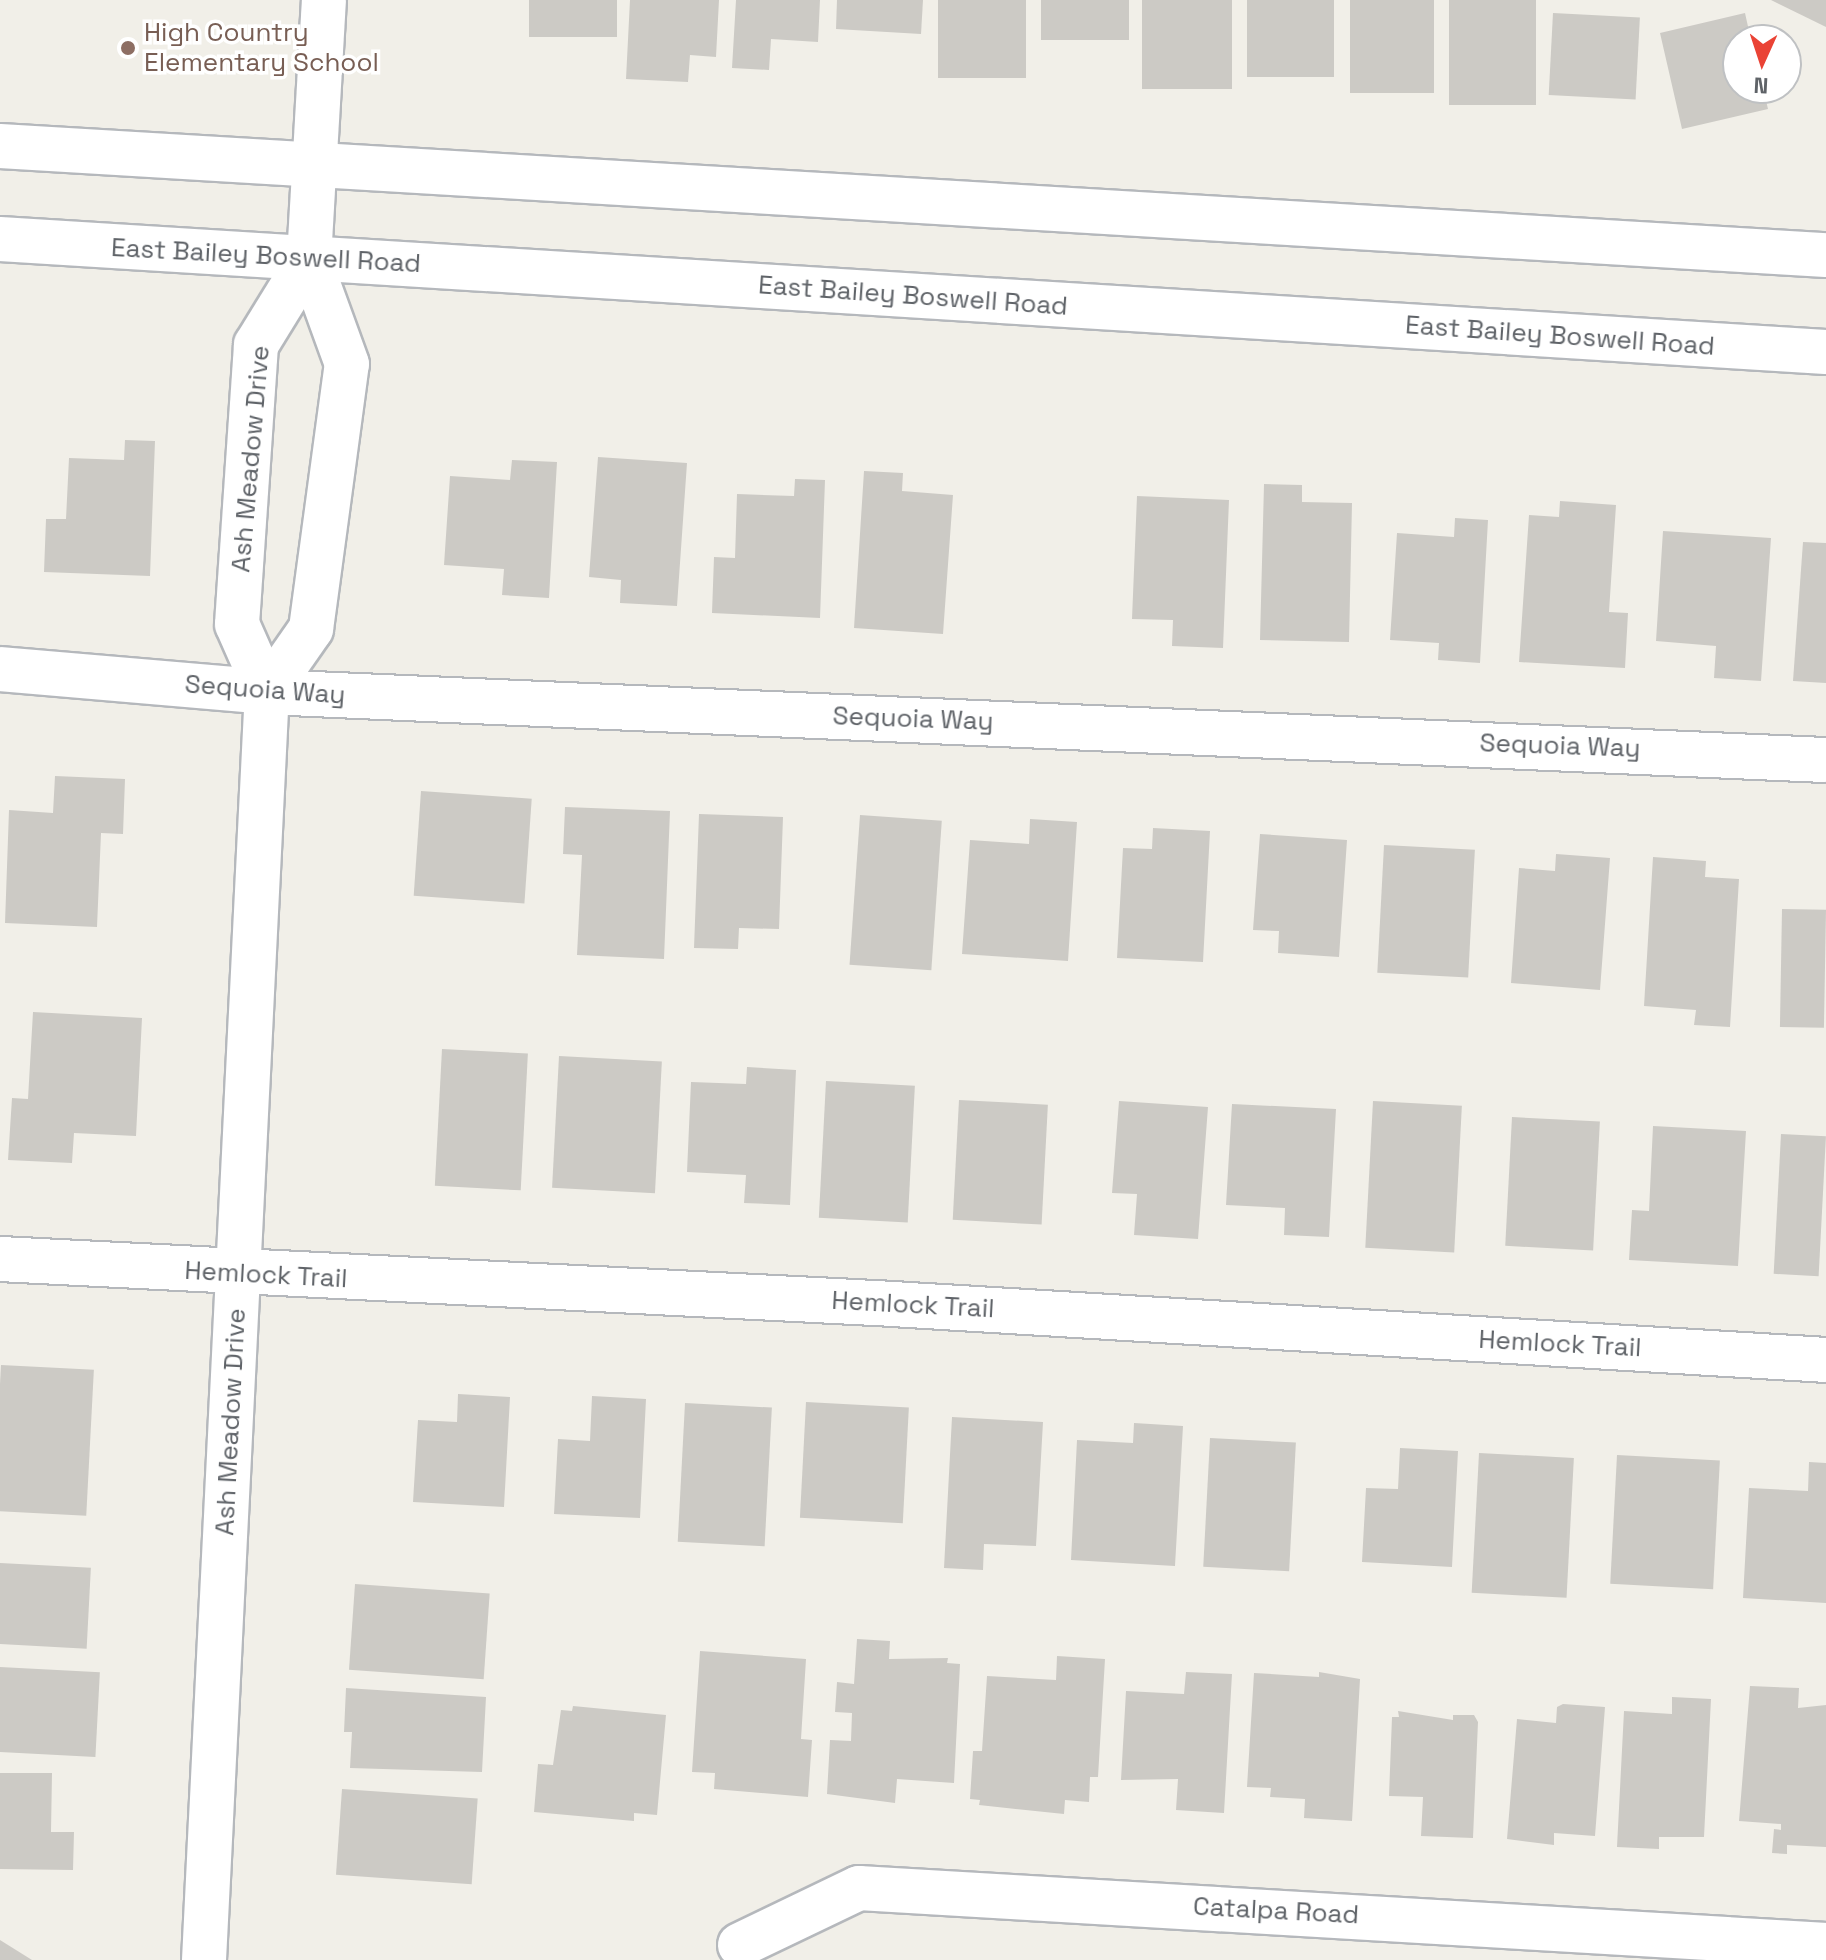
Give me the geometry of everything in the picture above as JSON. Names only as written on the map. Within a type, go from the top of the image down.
[{"type":"street","points":[[267,692],[311,629],[347,364],[309,259],[324,0]]},
{"type":"street","points":[[0,146],[1826,255]]},
{"type":"street","name":"East Bailey Boswell Road","points":[[0,239],[1826,352]]},
{"type":"street","name":"Ash Meadow Drive","points":[[204,1960],[267,692],[237,624],[256,345],[309,259]]},
{"type":"street","name":"Sequoia Way","points":[[0,669],[267,692],[1826,760]]},
{"type":"street","name":"Hemlock Trail","points":[[0,1259],[238,1274],[876,1303],[1826,1360]]},
{"type":"street","name":"Catalpa Road","points":[[740,1945],[859,1888],[1826,1945]]},
{"type":"building","points":[[529,0],[617,0],[617,37],[529,37]]},
{"type":"building","points":[[630,0],[719,0],[716,57],[690,55],[688,82],[626,79]]},
{"type":"building","points":[[736,0],[820,0],[818,42],[771,39],[769,70],[732,68]]},
{"type":"building","points":[[837,0],[923,0],[921,34],[836,29]]},
{"type":"building","points":[[938,0],[1026,0],[1026,78],[938,78]]},
{"type":"building","points":[[1041,0],[1129,0],[1129,40],[1041,40]]},
{"type":"building","points":[[1142,0],[1232,0],[1232,89],[1142,89]]},
{"type":"building","points":[[1247,0],[1334,0],[1334,77],[1247,77]]},
{"type":"building","points":[[1350,0],[1434,0],[1434,93],[1350,93]]},
{"type":"building","points":[[1449,0],[1536,0],[1536,105],[1449,105]]},
{"type":"building","points":[[1771,0],[1826,0],[1826,27]]},
{"type":"building","points":[[1553,13],[1640,18],[1636,99],[1549,95]]},
{"type":"building","points":[[1745,13],[1747,24],[1722,24],[1722,104],[1767,104],[1768,109],[1682,129],[1660,33]]},
{"type":"building","points":[[125,440],[155,441],[150,576],[44,572],[46,519],[66,519],[69,458],[124,460]]},
{"type":"building","points":[[598,457],[687,463],[677,606],[620,603],[621,580],[589,577]]},
{"type":"building","points":[[512,460],[557,462],[549,598],[502,595],[504,569],[444,565],[450,476],[510,480]]},
{"type":"building","points":[[864,471],[903,473],[902,491],[953,495],[943,634],[854,628]]},
{"type":"building","points":[[795,479],[825,480],[820,618],[712,613],[714,557],[735,558],[737,494],[794,496]]},
{"type":"building","points":[[1264,484],[1302,485],[1302,502],[1352,503],[1349,642],[1260,640]]},
{"type":"building","points":[[1137,496],[1229,500],[1223,648],[1172,646],[1173,620],[1132,619]]},
{"type":"building","points":[[1560,501],[1616,505],[1609,612],[1628,613],[1625,668],[1519,662],[1529,515],[1559,517]]},
{"type":"building","points":[[1455,518],[1488,520],[1480,663],[1438,660],[1439,643],[1390,640],[1397,533],[1454,537]]},
{"type":"building","points":[[1663,531],[1771,538],[1761,681],[1714,678],[1716,646],[1656,641]]},
{"type":"building","points":[[1803,542],[1826,543],[1826,683],[1793,681]]},
{"type":"building","points":[[55,776],[125,779],[123,834],[101,833],[97,927],[5,923],[9,810],[53,813]]},
{"type":"building","points":[[421,791],[532,799],[524,903],[414,896]]},
{"type":"building","points":[[565,807],[670,811],[664,959],[577,955],[582,855],[563,854]]},
{"type":"building","points":[[699,814],[783,817],[779,929],[739,928],[738,949],[694,948]]},
{"type":"building","points":[[860,815],[942,821],[931,970],[850,965]]},
{"type":"building","points":[[1030,819],[1077,822],[1068,961],[962,954],[970,840],[1029,844]]},
{"type":"building","points":[[1153,828],[1210,831],[1203,962],[1117,958],[1123,848],[1152,849]]},
{"type":"building","points":[[1260,834],[1347,840],[1339,957],[1278,953],[1279,931],[1253,930]]},
{"type":"building","points":[[1384,845],[1475,850],[1468,978],[1377,973]]},
{"type":"building","points":[[1556,854],[1610,858],[1600,990],[1511,983],[1519,868],[1555,871]]},
{"type":"building","points":[[1653,857],[1706,861],[1705,877],[1739,879],[1730,1027],[1694,1025],[1696,1010],[1644,1006]]},
{"type":"building","points":[[1782,909],[1826,910],[1824,1028],[1780,1027]]},
{"type":"building","points":[[33,1012],[142,1018],[136,1136],[74,1133],[72,1163],[8,1160],[12,1098],[28,1099]]},
{"type":"building","points":[[442,1049],[528,1054],[521,1190],[435,1186]]},
{"type":"building","points":[[559,1056],[662,1061],[655,1193],[552,1188]]},
{"type":"building","points":[[747,1067],[796,1070],[790,1205],[744,1203],[746,1175],[687,1172],[691,1082],[746,1084]]},
{"type":"building","points":[[826,1081],[915,1086],[908,1222],[819,1218]]},
{"type":"building","points":[[959,1100],[1048,1105],[1042,1224],[953,1220]]},
{"type":"building","points":[[1119,1101],[1208,1107],[1198,1239],[1134,1235],[1137,1194],[1112,1193]]},
{"type":"building","points":[[1373,1101],[1462,1106],[1454,1252],[1365,1248]]},
{"type":"building","points":[[1232,1104],[1336,1109],[1329,1237],[1284,1235],[1285,1208],[1226,1205]]},
{"type":"building","points":[[1512,1117],[1600,1122],[1593,1250],[1505,1246]]},
{"type":"building","points":[[1653,1126],[1746,1131],[1738,1266],[1629,1260],[1632,1210],[1649,1211]]},
{"type":"building","points":[[1781,1134],[1826,1136],[1819,1276],[1774,1274]]},
{"type":"building","points":[[1,1365],[94,1370],[86,1516],[0,1511]]},
{"type":"building","points":[[458,1394],[510,1397],[504,1507],[413,1502],[418,1420],[457,1422]]},
{"type":"building","points":[[592,1396],[646,1399],[640,1518],[554,1514],[558,1439],[590,1441]]},
{"type":"building","points":[[806,1402],[909,1407],[903,1523],[800,1518]]},
{"type":"building","points":[[685,1403],[772,1408],[765,1546],[678,1542]]},
{"type":"building","points":[[952,1417],[1043,1422],[1036,1546],[984,1544],[983,1570],[944,1568]]},
{"type":"building","points":[[1134,1423],[1183,1426],[1175,1566],[1071,1560],[1077,1440],[1133,1443]]},
{"type":"building","points":[[1210,1438],[1296,1443],[1289,1571],[1203,1567]]},
{"type":"building","points":[[1400,1448],[1458,1451],[1452,1567],[1362,1562],[1366,1488],[1398,1489]]},
{"type":"building","points":[[1479,1453],[1574,1458],[1567,1598],[1472,1593]]},
{"type":"building","points":[[1617,1455],[1720,1460],[1713,1589],[1610,1584]]},
{"type":"building","points":[[1809,1462],[1826,1463],[1826,1603],[1743,1598],[1749,1488],[1808,1491]]},
{"type":"building","points":[[0,1563],[91,1568],[87,1649],[0,1644]]},
{"type":"building","points":[[355,1584],[490,1593],[484,1679],[349,1670]]},
{"type":"building","points":[[857,1639],[890,1641],[889,1659],[948,1658],[947,1663],[960,1664],[954,1783],[897,1779],[895,1803],[827,1794],[830,1740],[851,1741],[852,1713],[835,1712],[837,1682],[854,1684]]},
{"type":"building","points":[[700,1651],[806,1659],[801,1739],[812,1740],[808,1797],[714,1789],[715,1773],[692,1772]]},
{"type":"building","points":[[1057,1656],[1105,1659],[1098,1777],[1090,1777],[1089,1802],[1065,1800],[1064,1814],[979,1805],[980,1800],[970,1799],[973,1751],[982,1751],[987,1676],[1056,1680]]},
{"type":"building","points":[[0,1667],[100,1672],[95,1757],[0,1752]]},
{"type":"building","points":[[1186,1672],[1232,1674],[1224,1813],[1176,1810],[1178,1779],[1121,1780],[1126,1691],[1184,1694]]},
{"type":"building","points":[[1319,1672],[1360,1679],[1352,1821],[1304,1818],[1305,1799],[1270,1797],[1271,1788],[1247,1787],[1254,1673],[1319,1677]]},
{"type":"building","points":[[1750,1686],[1799,1688],[1798,1708],[1826,1705],[1826,1847],[1787,1845],[1787,1854],[1772,1853],[1774,1829],[1781,1830],[1781,1824],[1739,1821]]},
{"type":"building","points":[[346,1688],[486,1697],[482,1772],[350,1768],[352,1732],[344,1732]]},
{"type":"building","points":[[1672,1697],[1711,1699],[1704,1837],[1659,1837],[1659,1849],[1617,1847],[1624,1711],[1672,1714]]},
{"type":"building","points":[[1563,1704],[1605,1707],[1595,1836],[1554,1833],[1554,1845],[1507,1839],[1517,1719],[1556,1723],[1557,1707]]},
{"type":"building","points":[[573,1706],[666,1715],[657,1815],[634,1813],[634,1821],[534,1812],[538,1764],[553,1765],[561,1710],[572,1711]]},
{"type":"building","points":[[1398,1711],[1453,1720],[1453,1715],[1474,1715],[1478,1722],[1473,1838],[1421,1836],[1423,1797],[1389,1796],[1392,1717],[1399,1717]]},
{"type":"building","points":[[0,1773],[52,1773],[51,1832],[74,1832],[73,1870],[0,1869]]},
{"type":"building","points":[[342,1789],[478,1798],[472,1884],[336,1875]]},
{"type":"building","points":[[0,1940],[32,1960],[0,1960]]},
{"type":"place","name":"High Country Elementary School","points":[[128,48]]}]
